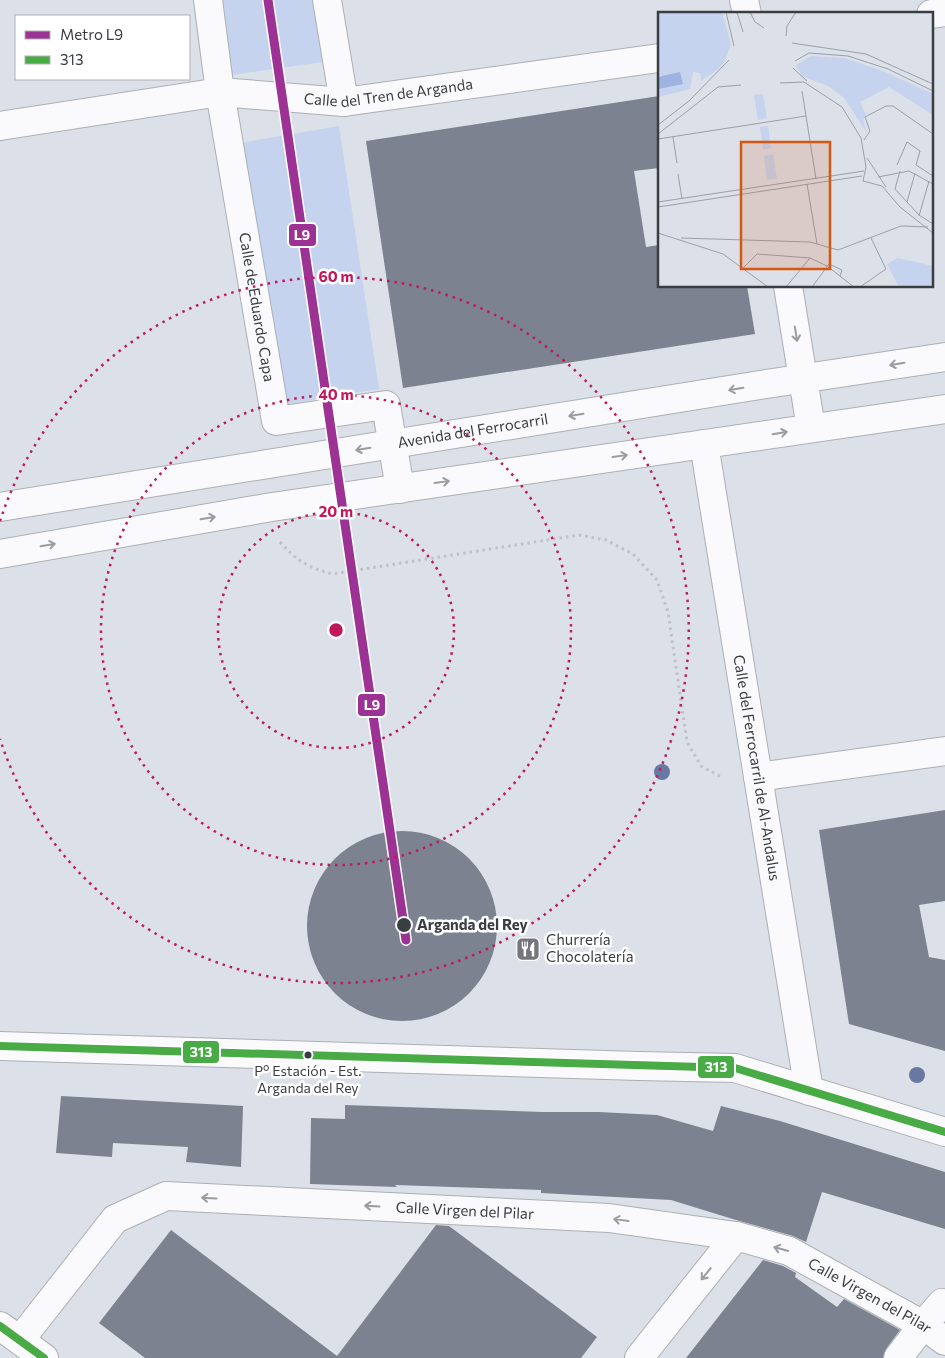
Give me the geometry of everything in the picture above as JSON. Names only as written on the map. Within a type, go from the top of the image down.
[{"type":"street","name":"Calle de Eduardo Capa","points":[[208,0],[220,92],[276,420],[386,406],[400,488]]},
{"type":"street","points":[[327,0],[344,102]]},
{"type":"street","points":[[932,14],[945,12]]},
{"type":"street","name":"Calle del Tren de Arganda","points":[[0,126],[220,92],[344,102],[658,58]]},
{"type":"street","points":[[788,288],[811,428]]},
{"type":"street","name":"Avenida del Ferrocarril","points":[[0,507],[945,357]]},
{"type":"street","points":[[0,554],[272,507],[945,409]]},
{"type":"street","name":"Calle del Ferrocarril de Al-Andalus","points":[[704,444],[809,1091]]},
{"type":"street","points":[[758,778],[945,751]]},
{"type":"street","points":[[0,1046],[614,1066],[735,1068],[945,1132]]},
{"type":"street","name":"Calle Virgen del Pilar","points":[[10,1333],[115,1219],[166,1196],[609,1218],[736,1236],[789,1251],[923,1325],[945,1341]]},
{"type":"street","points":[[639,1358],[736,1236]]},
{"type":"street","points":[[898,1358],[942,1303],[945,1304]]},
{"type":"street","points":[[10,1333],[44,1358]]},
{"type":"path","points":[[272,507],[278,540],[293,556],[313,568],[332,574],[579,535],[606,540],[633,554],[657,580],[668,612],[687,742],[702,766],[729,781],[758,778]]},
{"type":"shaded area","points":[[221,0],[312,0],[323,62],[231,75]]},
{"type":"shaded area","points":[[339,126],[379,389],[280,405],[240,143]]},
{"type":"building","points":[[658,96],[658,168],[634,171],[646,247],[658,245],[658,288],[747,288],[755,334],[403,388],[366,141]]},
{"type":"building","points":[[945,810],[945,901],[919,905],[929,957],[945,960],[945,1051],[849,1024],[819,830]]},
{"type":"building","name":"Arganda del Rey","points":[[393,831],[411,831],[430,835],[447,842],[469,859],[481,873],[490,890],[497,917],[497,935],[490,962],[481,979],[469,993],[447,1010],[430,1017],[411,1021],[393,1021],[374,1017],[357,1010],[335,993],[323,979],[311,954],[307,935],[307,917],[311,898],[318,881],[335,859],[349,847],[374,835]]},
{"type":"building","points":[[61,1096],[243,1106],[241,1167],[186,1162],[188,1147],[113,1143],[112,1157],[56,1153]]},
{"type":"building","points":[[345,1105],[657,1115],[713,1131],[721,1106],[780,1121],[945,1172],[945,1229],[822,1192],[806,1242],[793,1236],[671,1200],[541,1193],[541,1190],[310,1184],[311,1118],[345,1119]]},
{"type":"building","points":[[436,1225],[449,1226],[597,1337],[581,1358],[145,1358],[99,1323],[171,1230],[337,1356]]},
{"type":"building","points":[[763,1260],[783,1266],[796,1273],[795,1277],[837,1307],[844,1299],[900,1330],[886,1349],[883,1358],[686,1358]]},
{"type":"metro line","name":"L9","points":[[268,0],[406,940]]},
{"type":"transit line","name":"313","points":[[0,1046],[735,1068],[945,1132]]},
{"type":"transit line","name":"313","points":[[0,1326],[44,1358]]},
{"type":"place","name":"Arganda del Rey","points":[[404,925]]},
{"type":"place","name":"Churrería Chocolatería","points":[[528,949]]},
{"type":"place","name":"Pº Estación - Est. Arganda del Rey","points":[[308,1055]]}]
